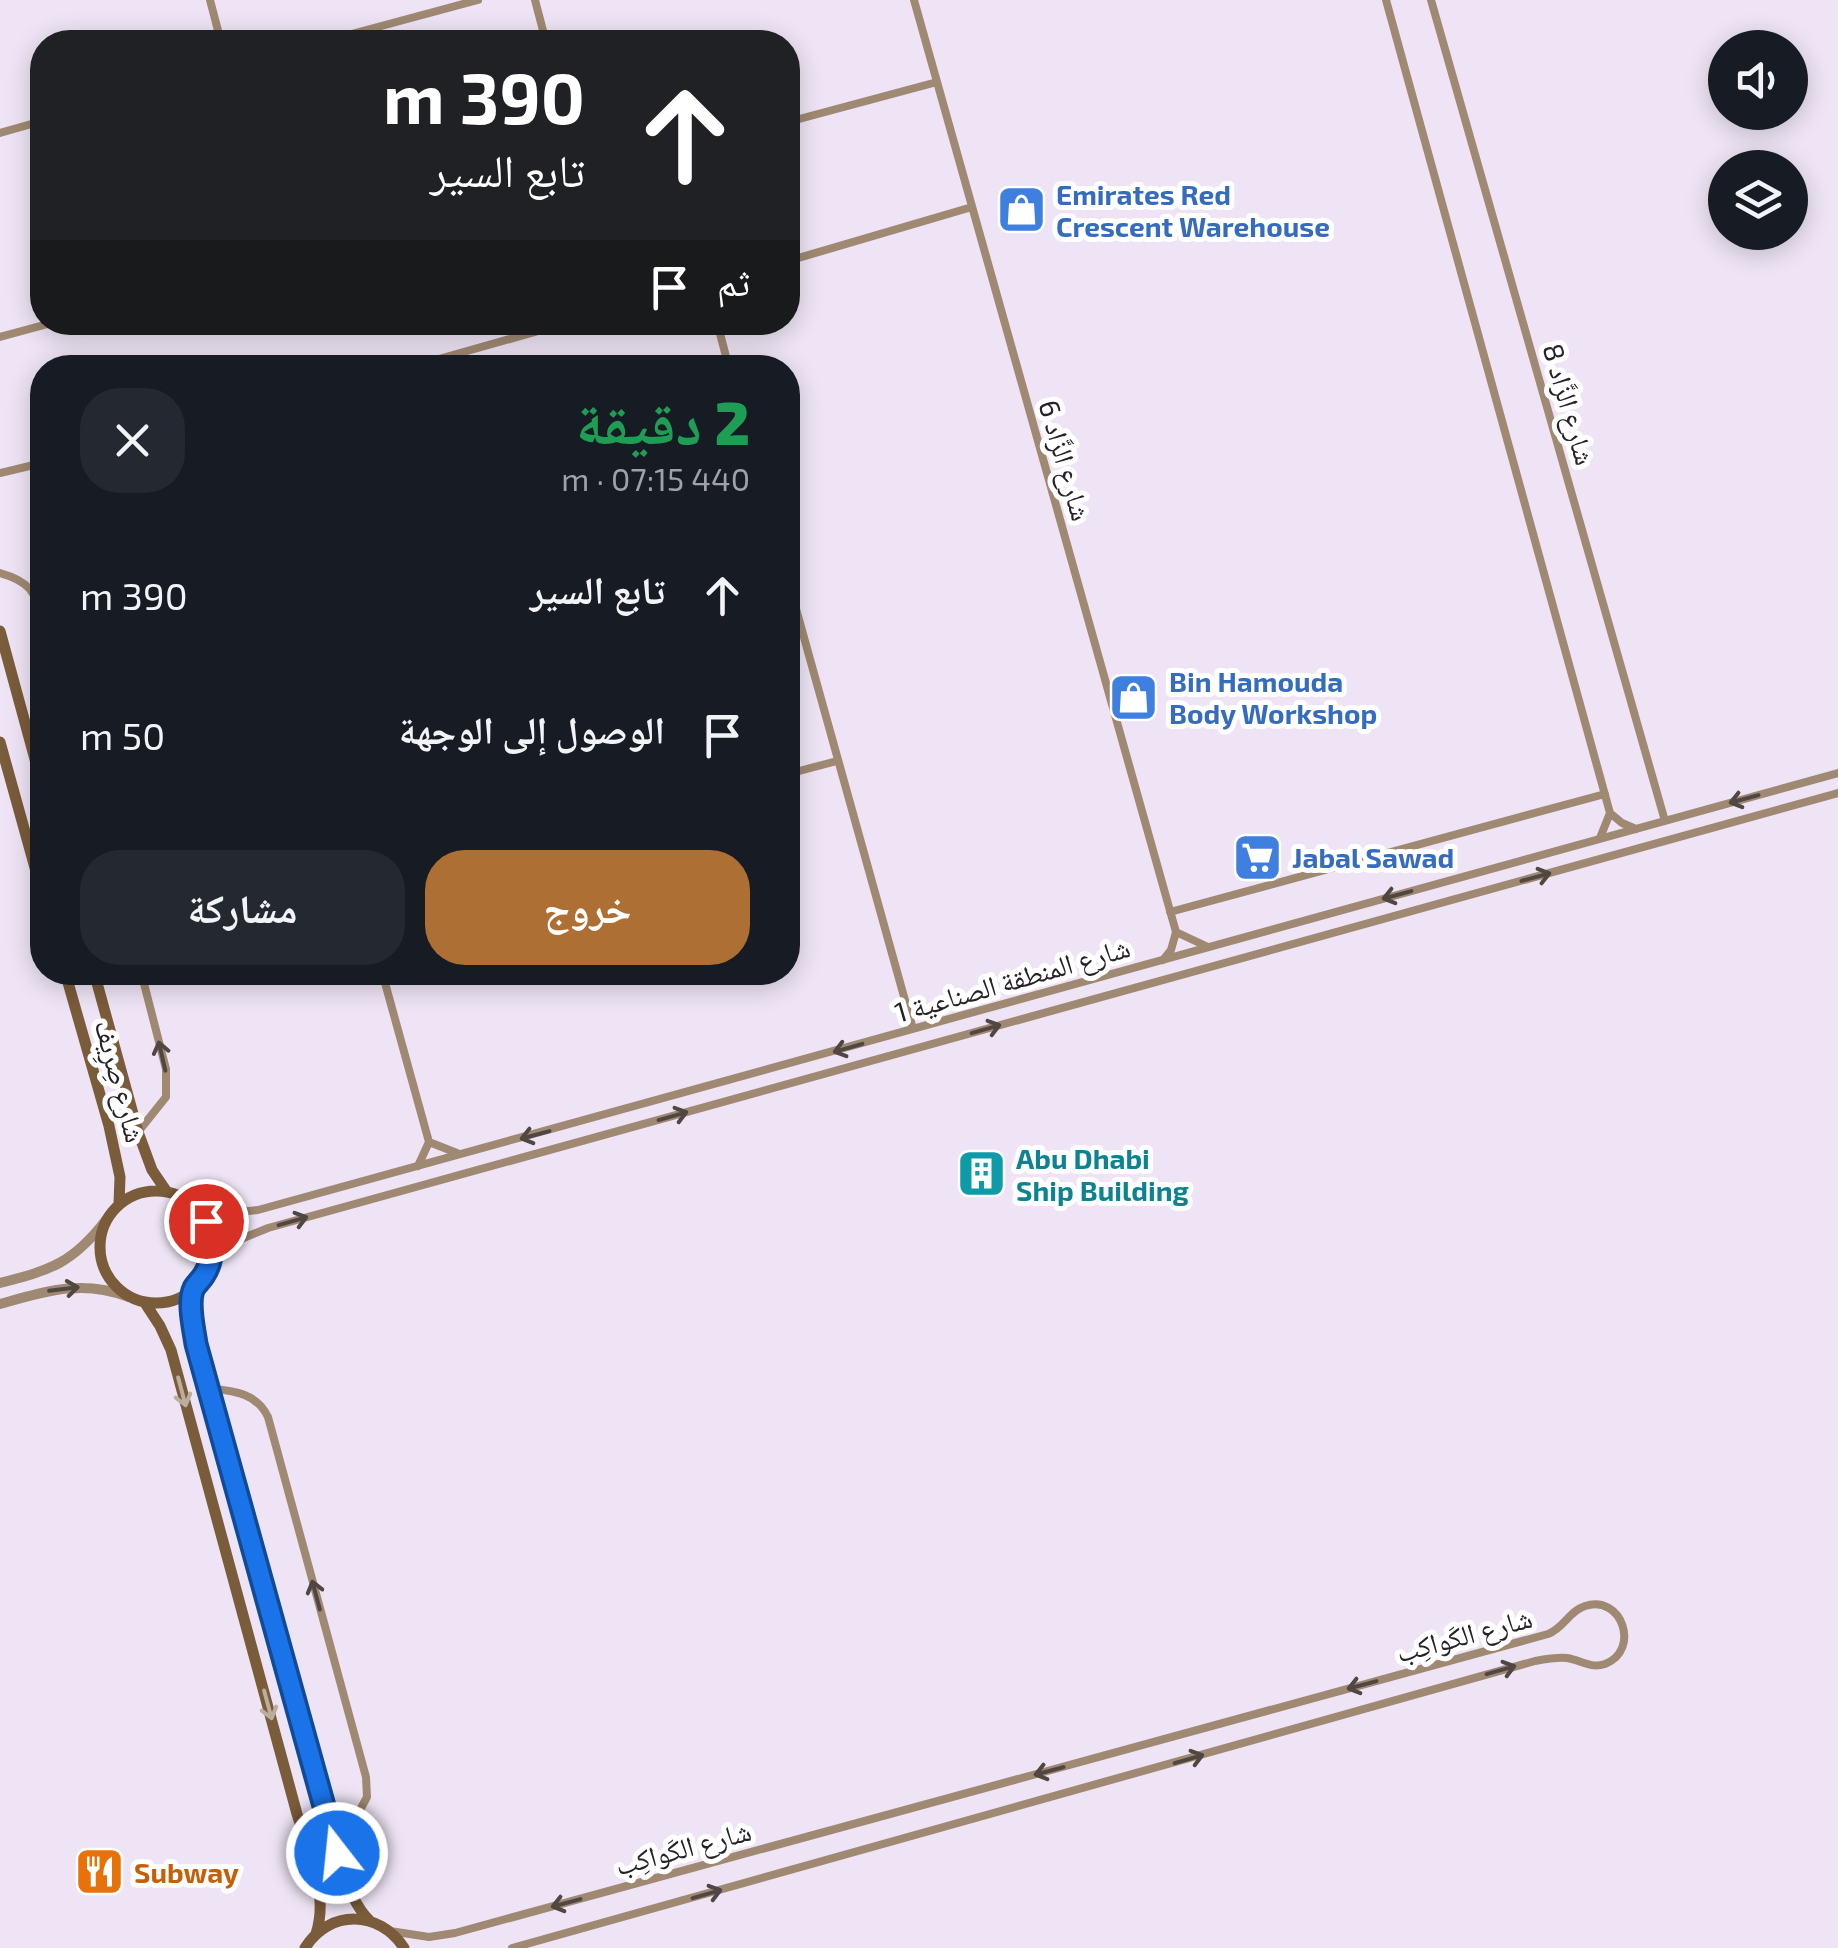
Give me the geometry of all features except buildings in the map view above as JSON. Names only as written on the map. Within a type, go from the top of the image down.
[{"type":"main road","points":[[0,630],[30,741]]},
{"type":"main road","points":[[0,742],[30,850]]},
{"type":"main road","name":"شارع صِرِيف","points":[[69,985],[120,1177],[119,1204]]},
{"type":"main road","name":"شارع صِرِيف","points":[[98,985],[138,1132],[152,1170],[167,1192]]},
{"type":"main road","points":[[150,1191],[167,1192],[188,1201],[206,1221],[211,1236],[208,1267],[192,1290],[178,1299],[162,1304],[129,1297],[104,1272],[100,1237],[106,1220],[119,1204],[150,1191]]},
{"type":"main road","points":[[192,1290],[194,1330],[207,1388],[337,1853],[352,1899],[368,1920]]},
{"type":"main road","points":[[145,1303],[171,1350],[318,1880],[322,1907],[316,1934]]},
{"type":"main road","points":[[305,1948],[316,1934],[346,1919],[368,1920],[390,1931],[404,1948]]},
{"type":"street","points":[[210,0],[218,30]]},
{"type":"street","points":[[367,30],[478,0]]},
{"type":"street","points":[[534,0],[543,30]]},
{"type":"street","name":"شارع الزَّاد 6","points":[[914,0],[1176,932]]},
{"type":"street","points":[[1386,0],[1610,813],[1636,829]]},
{"type":"street","name":"شارع الزَّاد 8","points":[[1430,0],[1665,821]]},
{"type":"street","points":[[800,119],[937,82]]},
{"type":"street","points":[[0,133],[30,124]]},
{"type":"street","points":[[800,257],[972,207]]},
{"type":"street","points":[[0,337],[30,329]]},
{"type":"street","points":[[452,355],[524,335]]},
{"type":"street","points":[[0,473],[30,465]]},
{"type":"street","points":[[0,573],[14,577],[30,589]]},
{"type":"street","points":[[800,623],[914,1030]]},
{"type":"street","points":[[800,771],[838,761]]},
{"type":"street","name":"شارع المنطقة الصناعية 1","points":[[196,1208],[248,1212],[1838,773]]},
{"type":"street","points":[[1170,912],[1605,794]]},
{"type":"street","name":"شارع المنطقة الصناعية 1","points":[[208,1267],[241,1239],[268,1228],[1838,794]]},
{"type":"street","points":[[1598,840],[1610,813]]},
{"type":"street","points":[[1164,960],[1176,932],[1210,947]]},
{"type":"street","points":[[138,1132],[166,1097],[167,1086],[144,985]]},
{"type":"street","points":[[386,985],[429,1142],[418,1166]]},
{"type":"street","points":[[429,1142],[462,1154]]},
{"type":"street","points":[[0,1283],[37,1274],[63,1262],[90,1242],[106,1220]]},
{"type":"street","points":[[0,1304],[70,1287],[110,1290],[129,1297]]},
{"type":"street","points":[[207,1388],[240,1392],[258,1402],[266,1412],[366,1778],[367,1797],[337,1853]]},
{"type":"street","name":"شارع الكَواكِب","points":[[390,1931],[429,1937],[455,1934],[1548,1634],[1557,1631],[1575,1610],[1586,1605],[1599,1604],[1611,1609],[1620,1617],[1624,1629],[1620,1653],[1599,1666],[1563,1658],[1535,1660],[512,1948]]},
{"type":"place","name":"Emirates Red Crescent Warehouse","points":[[1021,210]]},
{"type":"place","name":"Bin Hamouda Body Workshop","points":[[1134,697]]},
{"type":"place","name":"Jabal Sawad","points":[[1257,857]]},
{"type":"place","name":"Abu Dhabi Ship Building","points":[[981,1174]]},
{"type":"place","name":"Subway","points":[[99,1872]]},
{"type":"route","points":[[206,1221],[212,1252],[202,1280],[192,1290],[196,1344],[337,1853]]}]
